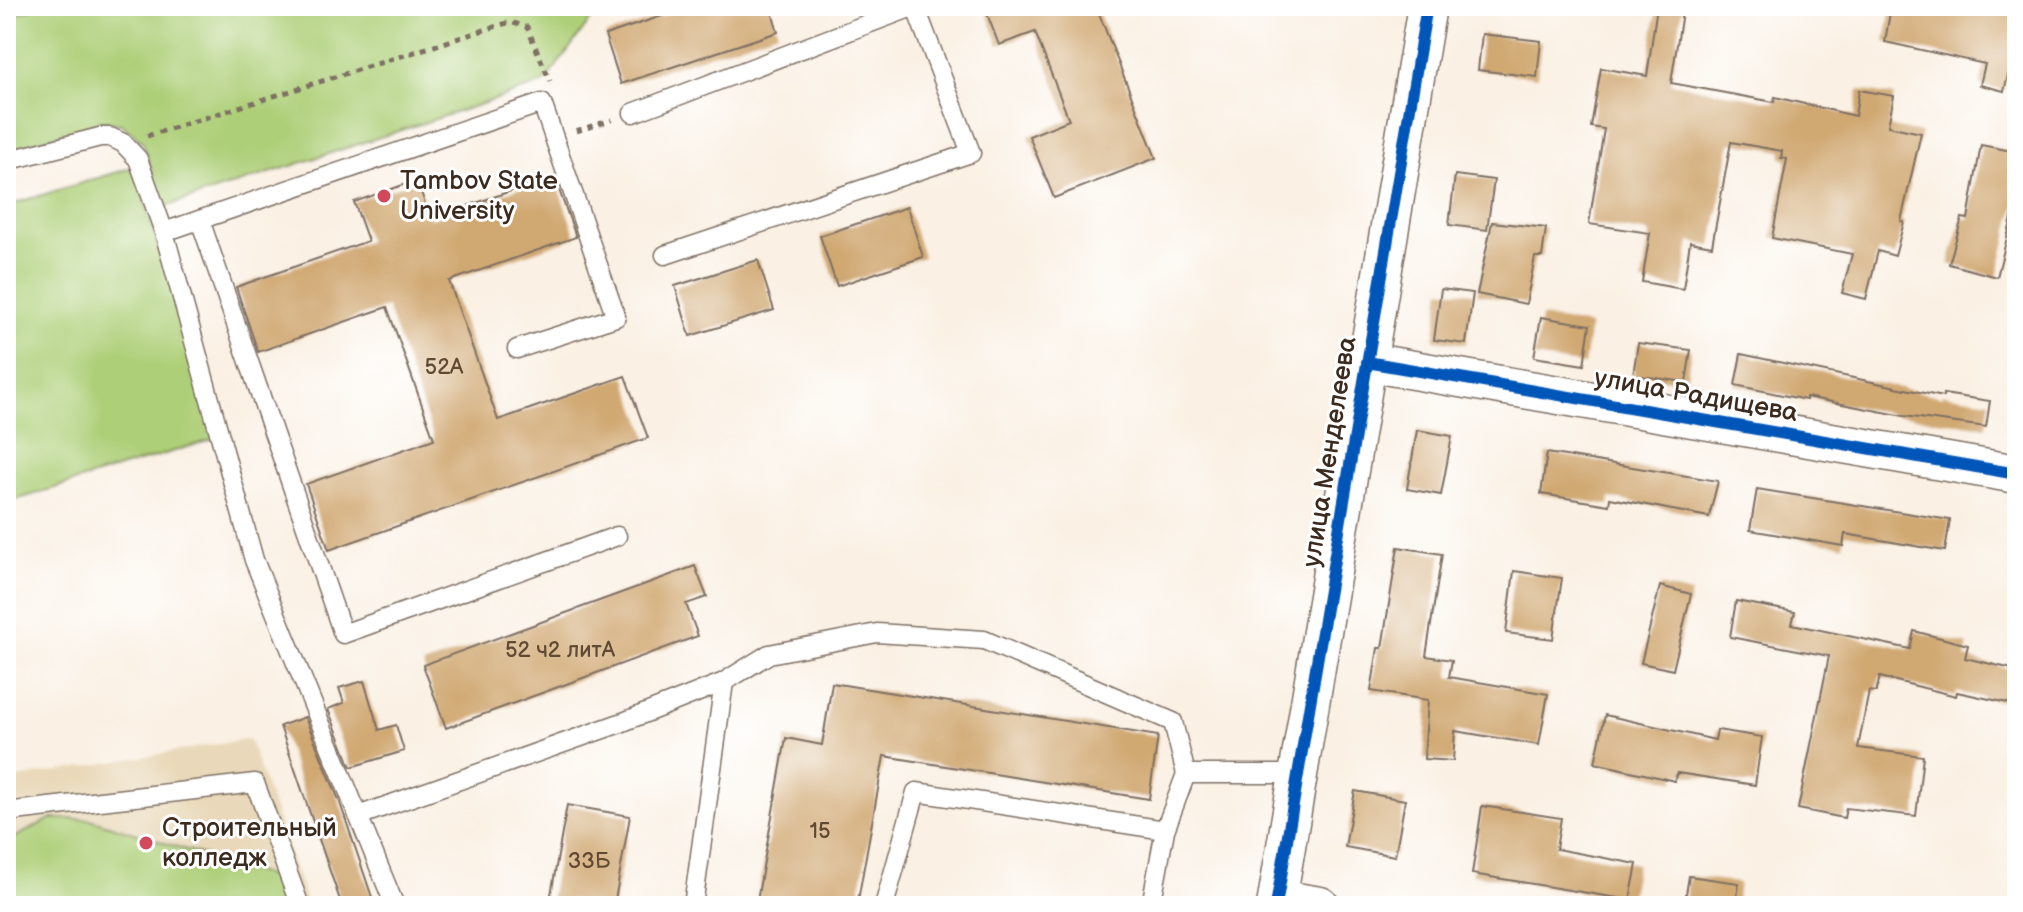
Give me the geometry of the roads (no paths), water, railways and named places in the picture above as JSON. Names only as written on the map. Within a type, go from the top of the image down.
[{"type":"street","name":"улица Менделеева","points":[[1277,902],[1427,6]]},
{"type":"street","name":"улица Радищева","points":[[1367,362],[2017,474]]},
{"type":"street","points":[[1277,902],[1320,906]]},
{"type":"lane","points":[[633,113],[915,6],[971,153],[665,255]]},
{"type":"lane","points":[[164,232],[542,103],[616,317],[517,349]]},
{"type":"lane","points":[[6,161],[100,137],[110,137],[123,143],[138,159],[164,232],[254,560],[395,906]]},
{"type":"lane","points":[[200,220],[343,634],[617,536]]},
{"type":"lane","points":[[358,816],[623,722],[724,682],[769,654],[877,633],[984,640],[1173,722],[1186,774],[1165,830],[1151,906]]},
{"type":"lane","points":[[693,906],[724,682]]},
{"type":"lane","points":[[1186,774],[1298,774]]},
{"type":"lane","points":[[6,812],[255,783],[300,906]]},
{"type":"lane","points":[[884,906],[916,792],[1165,830]]},
{"type":"place","name":"Tambov State University","points":[[384,196]]},
{"type":"place","name":"Строительный колледж","points":[[146,843]]}]
